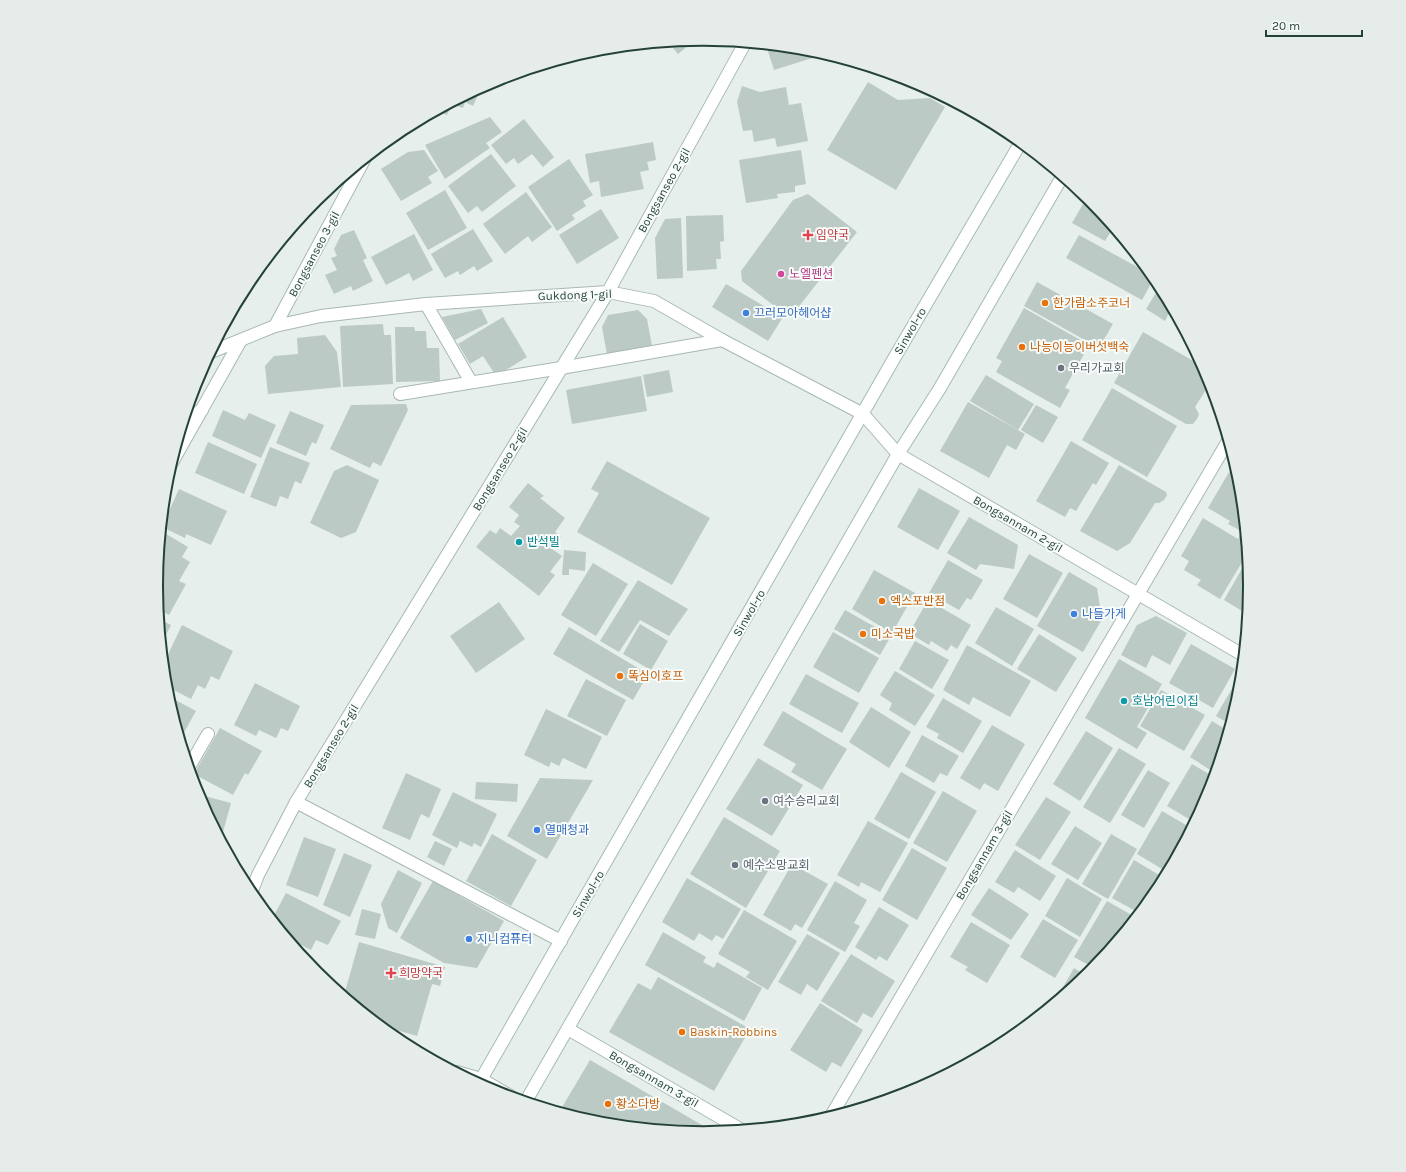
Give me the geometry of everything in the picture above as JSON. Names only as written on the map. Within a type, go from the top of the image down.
[{"type":"street","name":"Bongsanseo 2-gil","points":[[254,886],[296,802],[608,292],[743,48]]},
{"type":"street","name":"Sinwol-ro","points":[[482,1078],[1018,148]]},
{"type":"street","name":"Bongsanseo 3-gil","points":[[275,326],[358,171]]},
{"type":"street","points":[[528,1097],[898,454],[940,388],[1059,180]]},
{"type":"street","name":"Gukdong 1-gil","points":[[218,349],[275,326],[321,316],[426,304],[608,292],[654,301],[722,340],[863,414],[898,454]]},
{"type":"street","points":[[426,304],[470,382]]},
{"type":"street","points":[[181,447],[241,340]]},
{"type":"street","points":[[400,394],[722,340]]},
{"type":"street","points":[[190,417],[202,410]]},
{"type":"street","points":[[1138,593],[1225,446]]},
{"type":"street","name":"Bongsannam 2-gil","points":[[898,454],[1238,652]]},
{"type":"street","name":"Bongsannam 3-gil","points":[[835,1110],[1138,593]]},
{"type":"street","points":[[192,761],[208,734]]},
{"type":"street","points":[[296,802],[561,941]]},
{"type":"street","name":"Bongsannam 3-gil","points":[[568,1029],[733,1125]]},
{"type":"building","points":[[687,46],[678,54],[672,47]]},
{"type":"building","points":[[768,50],[814,57],[774,70]]},
{"type":"building","points":[[868,82],[898,100],[930,98],[945,107],[896,190],[827,150]]},
{"type":"building","points":[[742,86],[760,92],[786,87],[789,105],[801,103],[808,141],[777,147],[775,138],[754,142],[752,130],[743,131],[737,102]]},
{"type":"building","points":[[478,96],[473,106],[465,102],[463,108],[457,106]]},
{"type":"building","points":[[450,109],[447,115],[442,113]]},
{"type":"building","points":[[490,117],[502,132],[486,143],[490,148],[445,179],[425,145]]},
{"type":"building","points":[[524,119],[554,157],[543,167],[532,154],[518,164],[514,158],[506,164],[491,145]]},
{"type":"building","points":[[653,142],[656,160],[647,162],[649,170],[640,172],[644,189],[601,197],[599,181],[590,183],[585,154]]},
{"type":"building","points":[[424,150],[438,171],[428,177],[432,183],[401,201],[381,169],[408,152]]},
{"type":"building","points":[[801,150],[806,184],[795,186],[795,192],[777,194],[778,198],[746,203],[739,160]]},
{"type":"building","points":[[491,154],[516,186],[482,212],[477,206],[468,213],[448,186]]},
{"type":"building","points":[[569,159],[593,195],[583,201],[586,206],[572,215],[575,219],[557,231],[528,187]]},
{"type":"building","points":[[445,190],[467,228],[428,250],[406,213]]},
{"type":"building","points":[[526,192],[552,227],[532,242],[528,236],[505,254],[483,224]]},
{"type":"building","points":[[808,194],[857,232],[790,318],[742,281],[741,271],[793,200]]},
{"type":"building","points":[[1084,203],[1111,232],[1105,241],[1072,223]]},
{"type":"building","points":[[601,209],[619,238],[577,264],[559,235]]},
{"type":"building","points":[[723,215],[724,241],[720,242],[721,259],[716,259],[717,269],[687,271],[686,216]]},
{"type":"building","points":[[681,218],[683,278],[657,279],[655,238],[665,219]]},
{"type":"building","points":[[473,229],[493,261],[477,271],[474,266],[460,275],[458,271],[445,278],[431,254]]},
{"type":"building","points":[[354,230],[367,258],[363,260],[373,281],[353,291],[351,286],[334,294],[325,275],[337,270],[331,258],[337,256],[334,249],[341,235]]},
{"type":"building","points":[[414,234],[433,270],[413,281],[409,273],[386,285],[371,257]]},
{"type":"building","points":[[1079,235],[1139,268],[1151,284],[1142,300],[1066,258]]},
{"type":"building","points":[[1037,282],[1113,324],[1099,348],[1024,306]]},
{"type":"building","points":[[726,284],[783,317],[768,341],[712,307]]},
{"type":"building","points":[[1156,292],[1169,313],[1165,321],[1146,309]]},
{"type":"building","points":[[1024,308],[1089,345],[1065,388],[1070,390],[1060,408],[996,372],[1002,361],[996,358]]},
{"type":"building","points":[[481,309],[488,323],[455,340],[442,317]]},
{"type":"building","points":[[638,310],[647,319],[652,346],[607,354],[602,327],[608,315]]},
{"type":"building","points":[[503,317],[527,357],[496,376],[483,356],[470,364],[458,344]]},
{"type":"building","points":[[383,324],[384,335],[391,335],[393,384],[343,387],[340,326]]},
{"type":"building","points":[[395,327],[414,327],[415,331],[426,331],[427,348],[439,348],[440,381],[396,382]]},
{"type":"building","points":[[1143,332],[1194,361],[1206,390],[1195,407],[1199,414],[1197,419],[1193,424],[1186,424],[1114,383]]},
{"type":"building","points":[[325,335],[337,352],[341,387],[268,394],[265,366],[274,356],[298,354],[297,338]]},
{"type":"building","points":[[669,370],[673,392],[647,397],[643,375]]},
{"type":"building","points":[[986,375],[1034,404],[1018,430],[970,401]]},
{"type":"building","points":[[641,376],[647,411],[572,424],[566,390]]},
{"type":"building","points":[[1112,388],[1177,426],[1147,477],[1082,440]]},
{"type":"building","points":[[968,402],[1025,434],[1016,450],[1007,445],[989,478],[940,451]]},
{"type":"building","points":[[406,404],[408,410],[381,466],[373,462],[370,468],[330,449],[351,405]]},
{"type":"building","points":[[1036,405],[1058,417],[1043,443],[1021,430]]},
{"type":"building","points":[[223,410],[245,420],[249,413],[276,425],[261,458],[212,436]]},
{"type":"building","points":[[290,411],[324,425],[316,444],[312,442],[306,456],[276,443]]},
{"type":"building","points":[[1071,441],[1109,463],[1096,485],[1093,483],[1076,511],[1070,508],[1065,517],[1036,501]]},
{"type":"building","points":[[208,442],[257,464],[244,494],[195,473]]},
{"type":"building","points":[[270,447],[310,463],[301,484],[295,481],[288,499],[280,496],[276,507],[250,497]]},
{"type":"building","points":[[607,461],[710,518],[672,585],[577,532],[599,493],[591,489]]},
{"type":"building","points":[[347,465],[379,480],[356,532],[341,538],[310,523],[334,471]]},
{"type":"building","points":[[1119,465],[1166,492],[1167,495],[1164,500],[1159,503],[1155,503],[1130,543],[1117,551],[1080,531]]},
{"type":"building","points":[[1229,472],[1231,473],[1240,530],[1228,524],[1230,521],[1208,508]]},
{"type":"building","name":"반석빌","points":[[528,483],[544,496],[540,498],[565,518],[555,532],[561,537],[552,549],[562,556],[550,572],[555,575],[539,596],[476,547],[490,530],[496,534],[500,528],[511,536],[520,526],[514,522],[519,515],[509,507]]},
{"type":"building","points":[[919,488],[960,511],[938,550],[897,527]]},
{"type":"building","points":[[179,489],[227,511],[211,545],[186,534],[185,538],[166,529],[169,512]]},
{"type":"building","points":[[969,517],[1018,545],[1014,569],[980,564],[976,570],[947,553]]},
{"type":"building","points":[[1203,518],[1238,539],[1240,534],[1242,562],[1220,599],[1197,585],[1201,580],[1184,570],[1189,561],[1181,556]]},
{"type":"building","points":[[166,534],[188,547],[182,557],[190,562],[179,581],[186,584],[169,615],[164,612],[163,586]]},
{"type":"building","points":[[564,550],[586,552],[585,571],[569,569],[569,575],[562,575]]},
{"type":"building","points":[[1029,554],[1063,573],[1037,618],[1003,599]]},
{"type":"building","points":[[948,560],[983,580],[971,600],[967,598],[959,610],[929,593]]},
{"type":"building","points":[[593,563],[628,584],[596,636],[561,615]]},
{"type":"building","points":[[1242,568],[1242,611],[1224,600]]},
{"type":"building","points":[[874,570],[915,593],[892,633],[852,609]]},
{"type":"building","points":[[1069,572],[1097,588],[1102,619],[1083,652],[1037,626]]},
{"type":"building","points":[[638,580],[688,609],[669,636],[640,620],[619,652],[600,641]]},
{"type":"building","points":[[928,600],[971,625],[957,649],[951,645],[947,651],[931,641],[929,645],[909,633]]},
{"type":"building","points":[[499,602],[525,639],[476,673],[450,636]]},
{"type":"building","points":[[996,607],[1034,629],[1012,666],[975,643]]},
{"type":"building","points":[[845,610],[891,636],[880,655],[834,629]]},
{"type":"building","points":[[1156,616],[1187,633],[1170,665],[1152,655],[1146,668],[1121,655],[1137,625]]},
{"type":"building","points":[[164,622],[171,625],[166,636]]},
{"type":"building","points":[[640,624],[668,641],[651,670],[623,654]]},
{"type":"building","points":[[182,625],[233,651],[219,680],[211,676],[205,689],[198,685],[191,699],[173,690],[168,655]]},
{"type":"building","points":[[569,627],[648,674],[633,700],[553,654]]},
{"type":"building","points":[[833,632],[879,658],[859,693],[813,667]]},
{"type":"building","points":[[1039,634],[1077,658],[1056,692],[1017,669]]},
{"type":"building","points":[[915,641],[949,660],[932,689],[899,669]]},
{"type":"building","points":[[1191,644],[1235,669],[1213,708],[1169,683]]},
{"type":"building","points":[[967,645],[1031,681],[1010,717],[973,697],[969,705],[943,690]]},
{"type":"building","name":"호남어린이집","points":[[1119,659],[1162,684],[1137,727],[1147,733],[1137,749],[1085,718]]},
{"type":"building","points":[[895,671],[935,695],[915,726],[889,710],[892,703],[880,695]]},
{"type":"building","points":[[806,674],[859,703],[842,733],[789,704]]},
{"type":"building","points":[[586,679],[626,700],[607,736],[567,716]]},
{"type":"building","points":[[255,683],[300,706],[288,731],[281,728],[276,738],[259,730],[256,736],[234,725]]},
{"type":"building","points":[[1234,685],[1226,722],[1216,716]]},
{"type":"building","points":[[1161,690],[1205,715],[1184,751],[1140,726]]},
{"type":"building","points":[[943,698],[982,721],[963,753],[937,738],[939,734],[926,727]]},
{"type":"building","points":[[175,700],[196,711],[183,733]]},
{"type":"building","points":[[871,707],[911,732],[889,768],[849,742]]},
{"type":"building","points":[[546,709],[602,737],[586,769],[563,758],[559,766],[551,762],[549,767],[524,755]]},
{"type":"building","points":[[783,711],[847,749],[822,790],[791,772],[796,764],[763,745]]},
{"type":"building","points":[[1212,721],[1224,729],[1210,770],[1190,757]]},
{"type":"building","points":[[992,725],[1025,744],[998,791],[984,783],[980,790],[960,778]]},
{"type":"building","points":[[220,728],[262,751],[248,775],[245,773],[233,795],[198,776],[196,771]]},
{"type":"building","points":[[1086,731],[1113,748],[1080,801],[1053,784]]},
{"type":"building","points":[[922,735],[959,756],[947,776],[940,773],[934,783],[905,766]]},
{"type":"building","points":[[1119,748],[1146,764],[1110,823],[1083,807]]},
{"type":"building","points":[[758,758],[803,785],[772,836],[726,809]]},
{"type":"building","points":[[1192,764],[1209,774],[1190,819],[1167,806]]},
{"type":"building","points":[[1148,770],[1170,783],[1144,828],[1121,815]]},
{"type":"building","points":[[901,772],[936,792],[909,839],[874,819]]},
{"type":"building","points":[[406,773],[441,789],[429,818],[421,814],[410,840],[382,828]]},
{"type":"building","points":[[540,778],[593,780],[547,859],[507,836]]},
{"type":"building","points":[[476,782],[518,784],[517,802],[475,799]]},
{"type":"building","points":[[943,791],[977,811],[947,862],[913,843]]},
{"type":"building","points":[[453,792],[497,814],[481,847],[474,843],[472,847],[460,841],[457,848],[432,835]]},
{"type":"building","points":[[206,796],[231,803],[223,832]]},
{"type":"building","points":[[1046,797],[1071,812],[1040,860],[1015,845]]},
{"type":"building","points":[[1162,811],[1187,826],[1163,869],[1137,854]]},
{"type":"building","points":[[724,817],[780,851],[746,908],[690,874]]},
{"type":"building","points":[[868,821],[908,843],[880,892],[861,882],[859,887],[837,875]]},
{"type":"building","points":[[1075,826],[1102,843],[1078,880],[1051,864]]},
{"type":"building","points":[[492,834],[537,860],[511,906],[466,881]]},
{"type":"building","points":[[1111,834],[1137,849],[1108,899],[1082,884]]},
{"type":"building","points":[[304,837],[336,849],[318,897],[286,885]]},
{"type":"building","points":[[435,841],[452,849],[444,866],[427,857]]},
{"type":"building","points":[[912,848],[947,868],[917,920],[882,900]]},
{"type":"building","points":[[1015,850],[1056,876],[1040,901],[1018,887],[1014,893],[995,882]]},
{"type":"building","points":[[344,853],[372,865],[350,917],[323,905]]},
{"type":"building","points":[[1134,860],[1159,875],[1134,910],[1112,898]]},
{"type":"building","points":[[792,864],[828,884],[802,928],[795,924],[791,931],[763,915]]},
{"type":"building","points":[[398,870],[422,883],[397,933],[388,928],[381,904]]},
{"type":"building","points":[[687,878],[741,909],[723,939],[716,935],[712,941],[699,933],[694,941],[662,922]]},
{"type":"building","points":[[1067,878],[1102,899],[1080,937],[1045,916]]},
{"type":"building","points":[[433,881],[504,921],[477,968],[444,963],[400,938]]},
{"type":"building","points":[[835,881],[867,900],[854,923],[860,926],[845,952],[807,930]]},
{"type":"building","points":[[989,888],[1029,914],[1011,940],[971,915]]},
{"type":"building","points":[[286,893],[341,921],[328,945],[316,940],[311,950],[298,943],[275,914]]},
{"type":"building","points":[[1107,901],[1131,915],[1088,965],[1074,957]]},
{"type":"building","points":[[879,907],[909,925],[887,961],[879,956],[876,960],[855,947]]},
{"type":"building","points":[[362,909],[381,914],[375,939],[355,935]]},
{"type":"building","points":[[744,910],[797,941],[768,990],[746,977],[750,972],[718,954]]},
{"type":"building","points":[[1043,919],[1078,940],[1055,978],[1020,957]]},
{"type":"building","points":[[971,922],[1010,945],[987,983],[965,970],[968,967],[950,957]]},
{"type":"building","points":[[663,932],[706,957],[703,962],[714,968],[717,962],[762,988],[744,1021],[645,965]]},
{"type":"building","points":[[807,934],[840,953],[817,991],[807,984],[801,995],[778,982]]},
{"type":"building","points":[[359,942],[445,967],[440,986],[432,984],[417,1036],[396,1030],[345,990]]},
{"type":"building","points":[[851,954],[895,981],[872,1018],[863,1013],[857,1023],[821,1001]]},
{"type":"building","points":[[1074,968],[1080,972],[1062,990]]},
{"type":"building","points":[[658,977],[750,1029],[714,1091],[609,1032],[638,983],[651,990]]},
{"type":"building","points":[[820,1003],[863,1030],[841,1067],[832,1062],[826,1072],[790,1050]]},
{"type":"building","points":[[590,1060],[704,1126],[668,1125],[633,1121],[598,1116],[562,1108]]},
{"type":"place","name":"임약국","points":[[808,235]]},
{"type":"place","name":"노엘펜션","points":[[781,274]]},
{"type":"place","name":"한가람소주코너","points":[[1045,303]]},
{"type":"place","name":"끄러모아헤어샵","points":[[746,313]]},
{"type":"place","name":"나능이능이버섯백숙","points":[[1022,347]]},
{"type":"place","name":"우리가교회","points":[[1061,368]]},
{"type":"place","name":"반석빌","points":[[519,542]]},
{"type":"place","name":"엑스포반점","points":[[882,601]]},
{"type":"place","name":"나들가게","points":[[1074,614]]},
{"type":"place","name":"미소국밥","points":[[863,634]]},
{"type":"place","name":"똑심이호프","points":[[620,676]]},
{"type":"place","name":"호남어린이집","points":[[1124,701]]},
{"type":"place","name":"여수승리교회","points":[[765,801]]},
{"type":"place","name":"열매청과","points":[[537,830]]},
{"type":"place","name":"예수소망교회","points":[[735,865]]},
{"type":"place","name":"지니컴퓨터","points":[[469,939]]},
{"type":"place","name":"희망약국","points":[[391,973]]},
{"type":"place","name":"Baskin-Robbins","points":[[682,1032]]},
{"type":"place","name":"황소다방","points":[[608,1104]]}]
